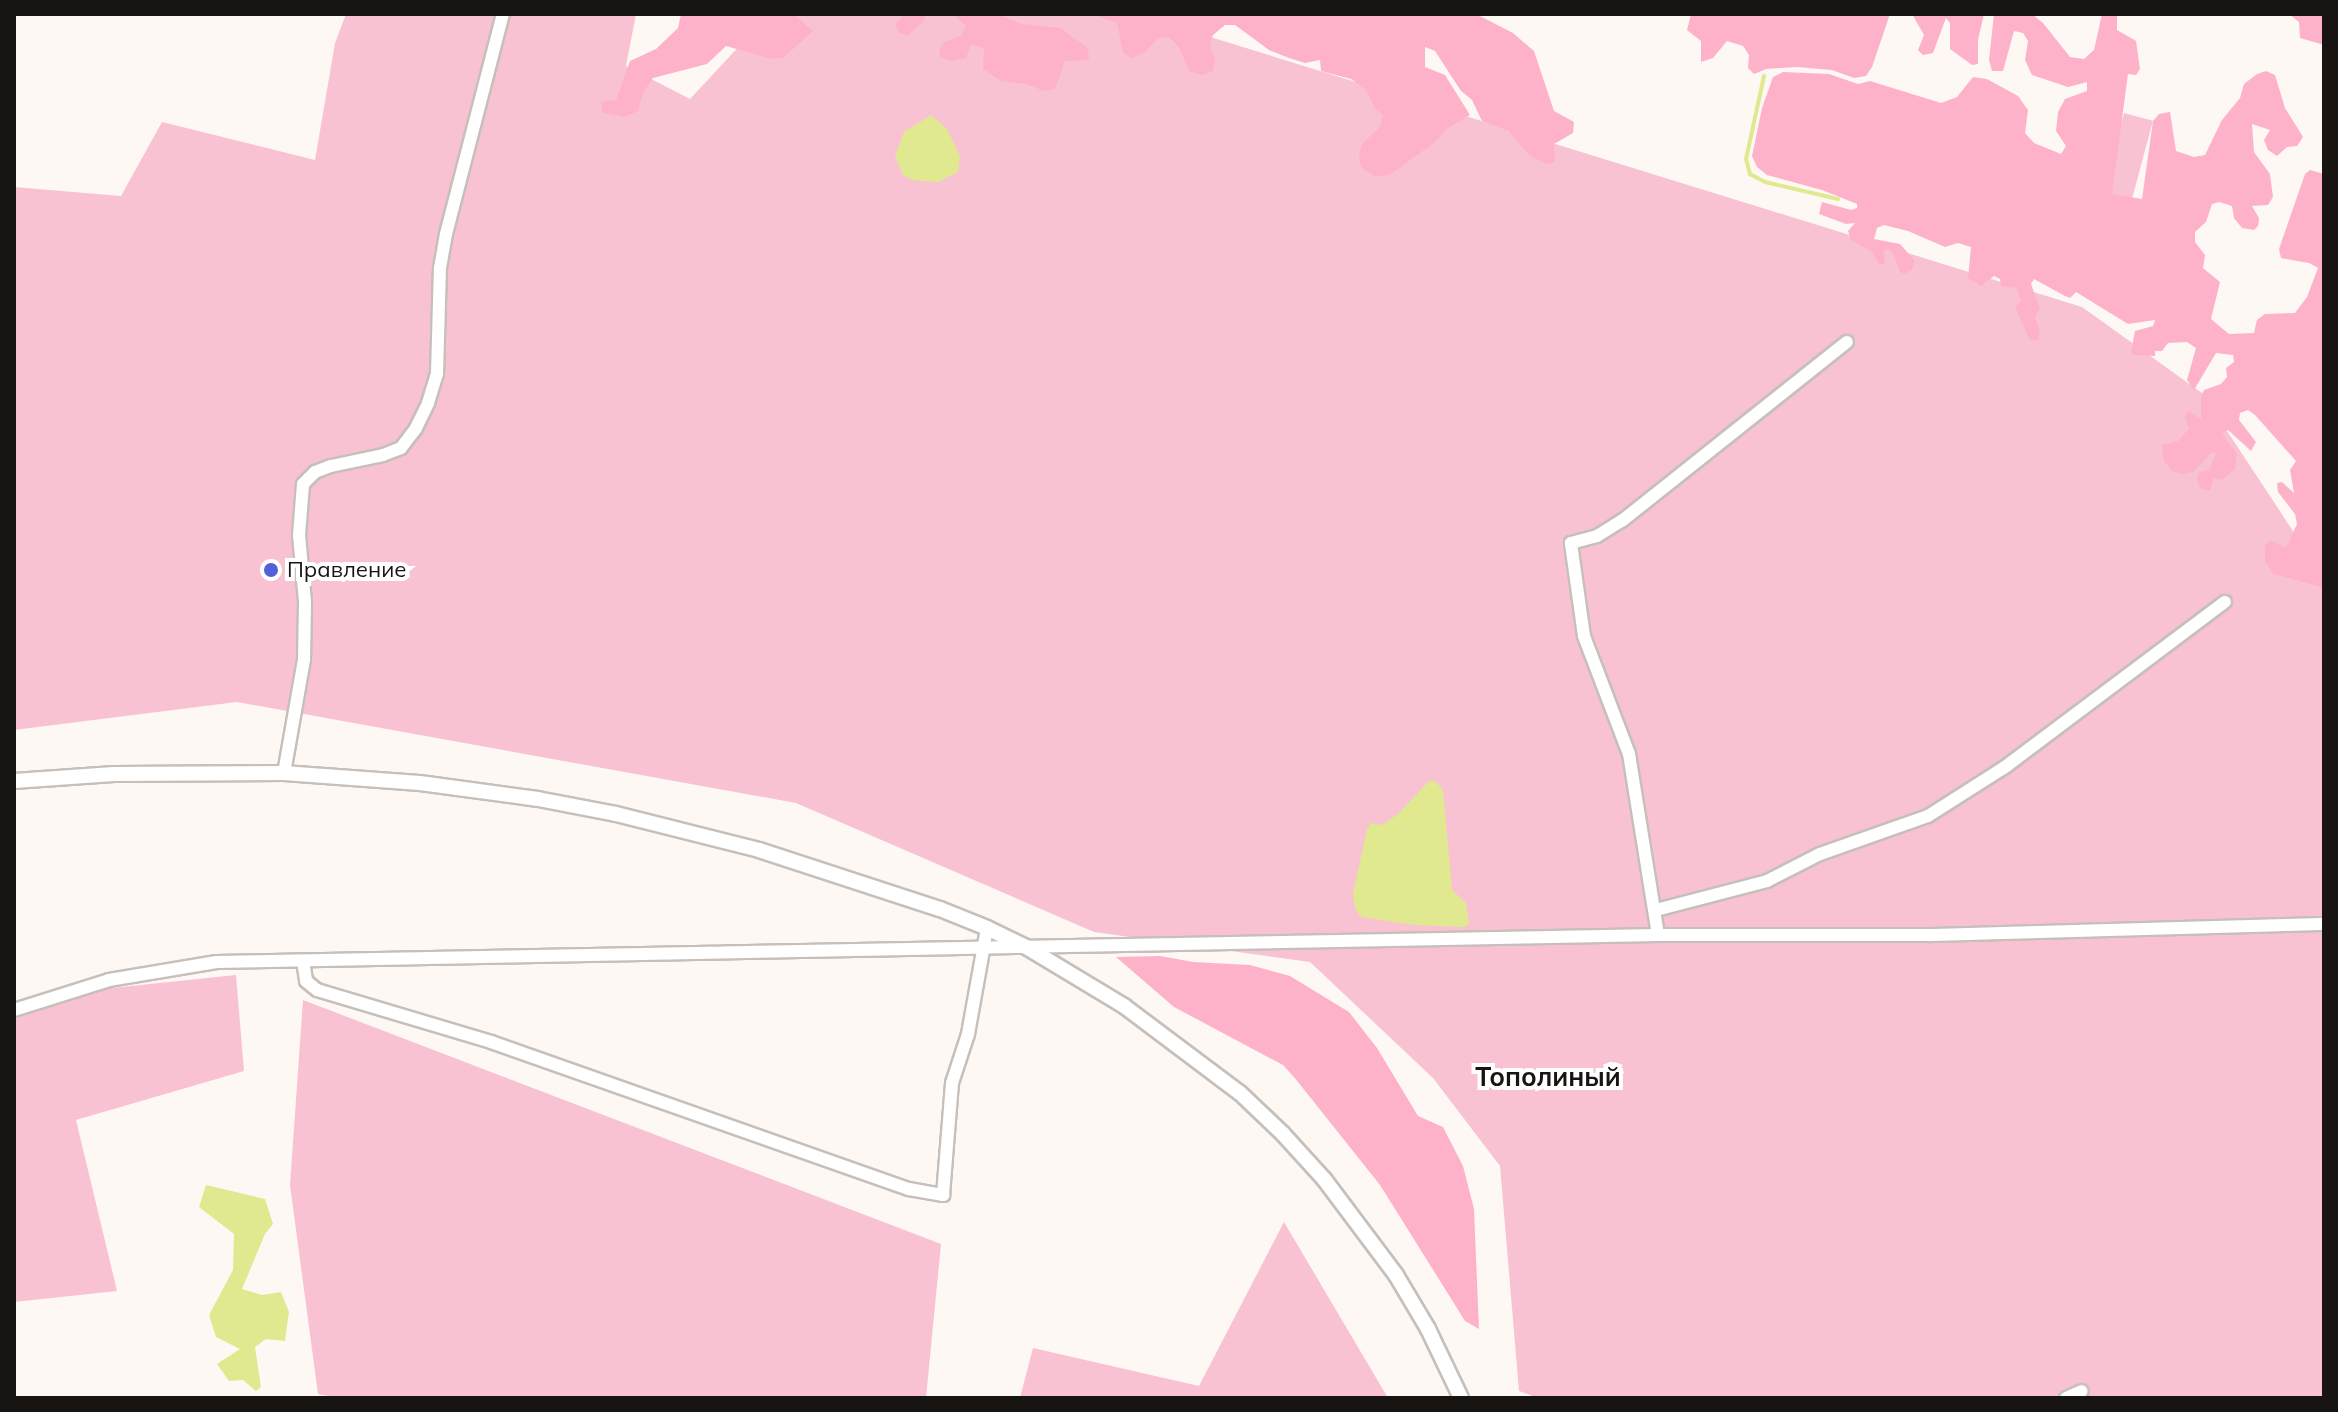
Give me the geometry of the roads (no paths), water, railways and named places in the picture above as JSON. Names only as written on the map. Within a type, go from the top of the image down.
[{"type":"street","points":[[284,773],[304,660],[305,602],[299,535],[303,484],[315,472],[331,466],[401,448],[416,428],[428,403],[437,374],[440,268],[446,234],[503,14]]},
{"type":"street","points":[[1658,935],[1629,754],[1584,636],[1571,543],[1597,536],[1623,520],[1847,342]]},
{"type":"street","points":[[1656,910],[1767,881],[1820,854],[1928,816],[2005,767],[2225,602]]},
{"type":"street","points":[[14,781],[114,774],[284,773],[420,783],[616,814],[759,850],[940,909],[987,928],[1028,948],[1124,1006],[1183,1047],[1240,1093],[1283,1134],[1324,1179],[1396,1275],[1428,1329],[1461,1398]]},
{"type":"street","points":[[14,1010],[109,980],[217,962],[1658,935],[1930,935],[2324,924]]},
{"type":"street","points":[[303,961],[306,981],[317,990],[491,1042],[909,1189],[943,1195],[952,1083],[963,1056],[987,928]]},
{"type":"street","points":[[2066,1398],[2082,1391]]},
{"type":"waterway","points":[[1764,76],[1746,159],[1750,174],[1765,182],[1838,199]]},
{"type":"place","name":"Правление","points":[[271,570]]},
{"type":"district","name":"Тополиный","points":[[1548,1077]]}]
